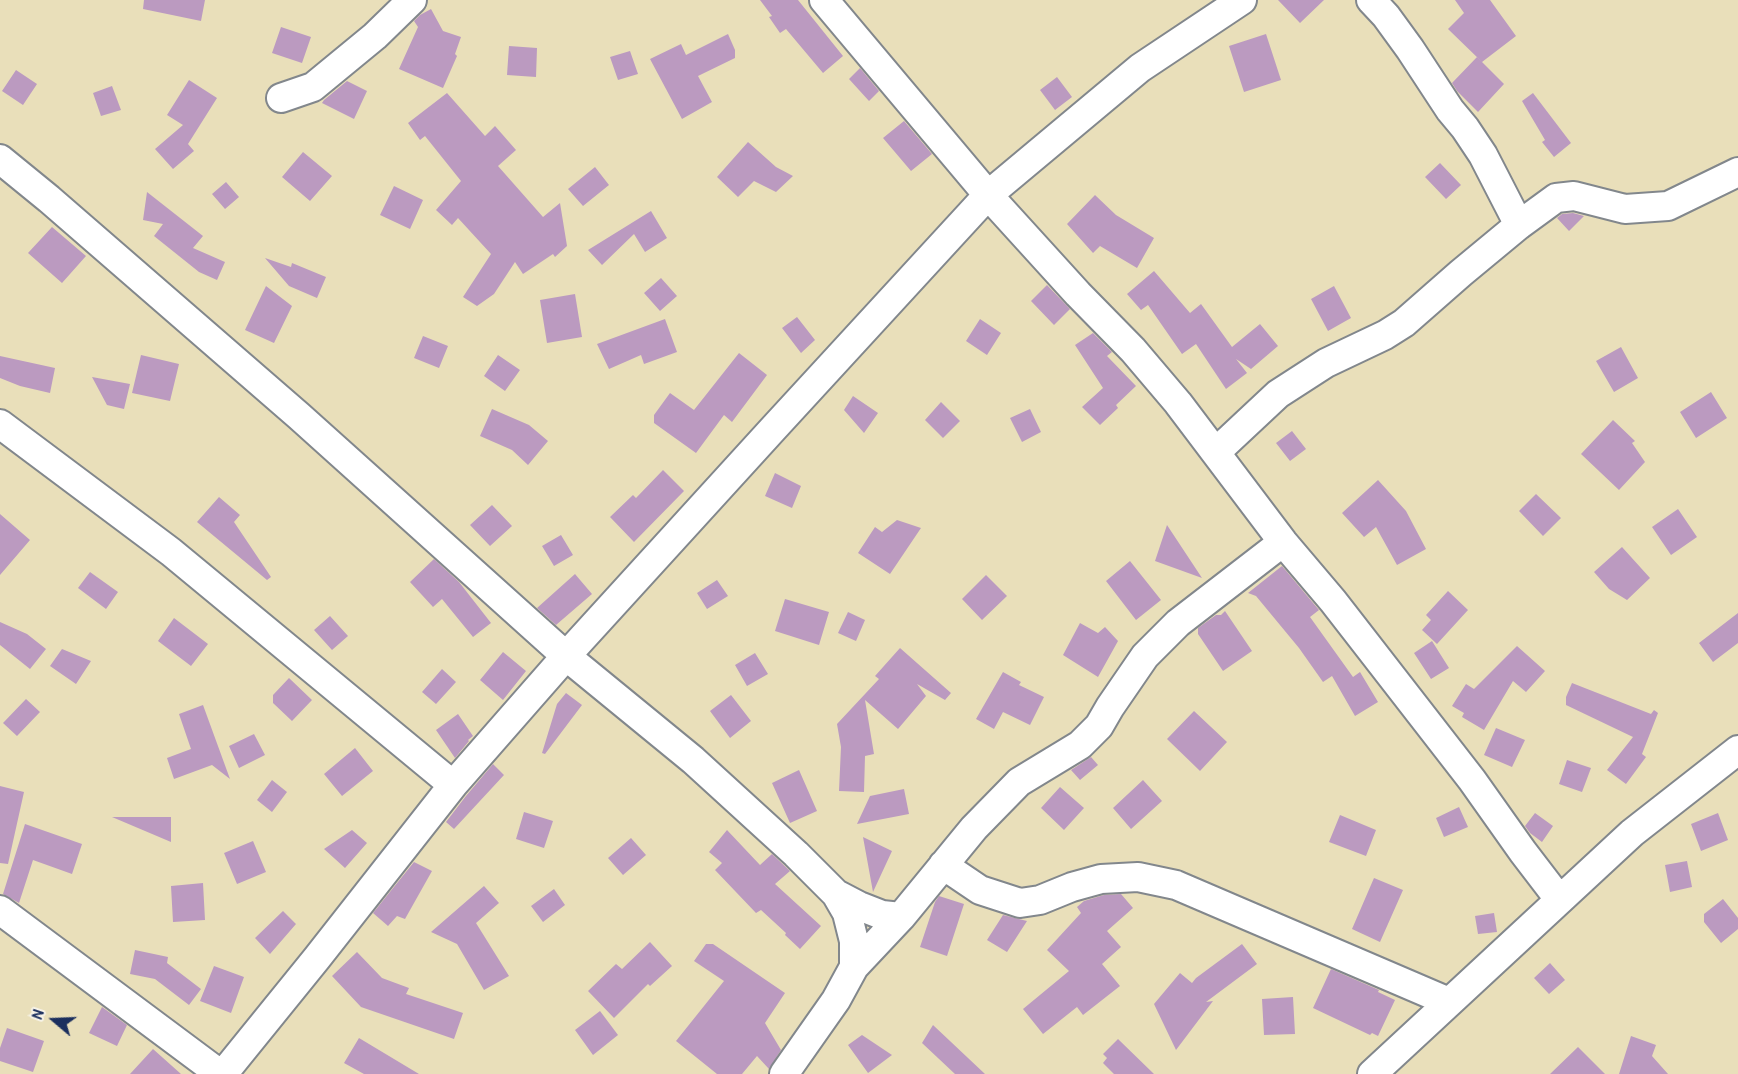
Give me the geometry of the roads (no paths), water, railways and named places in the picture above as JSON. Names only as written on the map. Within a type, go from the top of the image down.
[{"type":"street","points":[[281,98],[313,87],[375,36],[412,0]]},
{"type":"street","points":[[824,0],[988,195],[1078,294],[1133,350],[1178,404],[1283,542],[1333,601],[1472,780],[1523,852],[1560,899]]},
{"type":"street","points":[[0,910],[222,1074],[453,785],[566,656],[988,195],[1140,68],[1242,0]]},
{"type":"street","points":[[1371,0],[1410,49],[1483,155],[1519,225]]},
{"type":"street","points":[[0,159],[299,416],[566,656],[693,760],[796,854],[836,894],[847,913],[854,941],[854,967]]},
{"type":"street","points":[[1215,452],[1278,394],[1326,363],[1385,335],[1404,323],[1519,225],[1556,198],[1574,196],[1625,209],[1668,206],[1738,172]]},
{"type":"street","points":[[0,424],[171,552],[453,785]]},
{"type":"street","points":[[784,1074],[836,1000],[854,967],[901,917],[974,828],[1019,782],[1080,745],[1099,726],[1145,656],[1178,623],[1283,542]]},
{"type":"street","points":[[1372,1074],[1632,833],[1738,750]]},
{"type":"street","points":[[943,865],[981,890],[1020,903],[1040,900],[1072,887],[1101,879],[1138,877],[1176,885],[1449,1002]]},
{"type":"street","points":[[836,894],[882,915],[901,917]]}]
